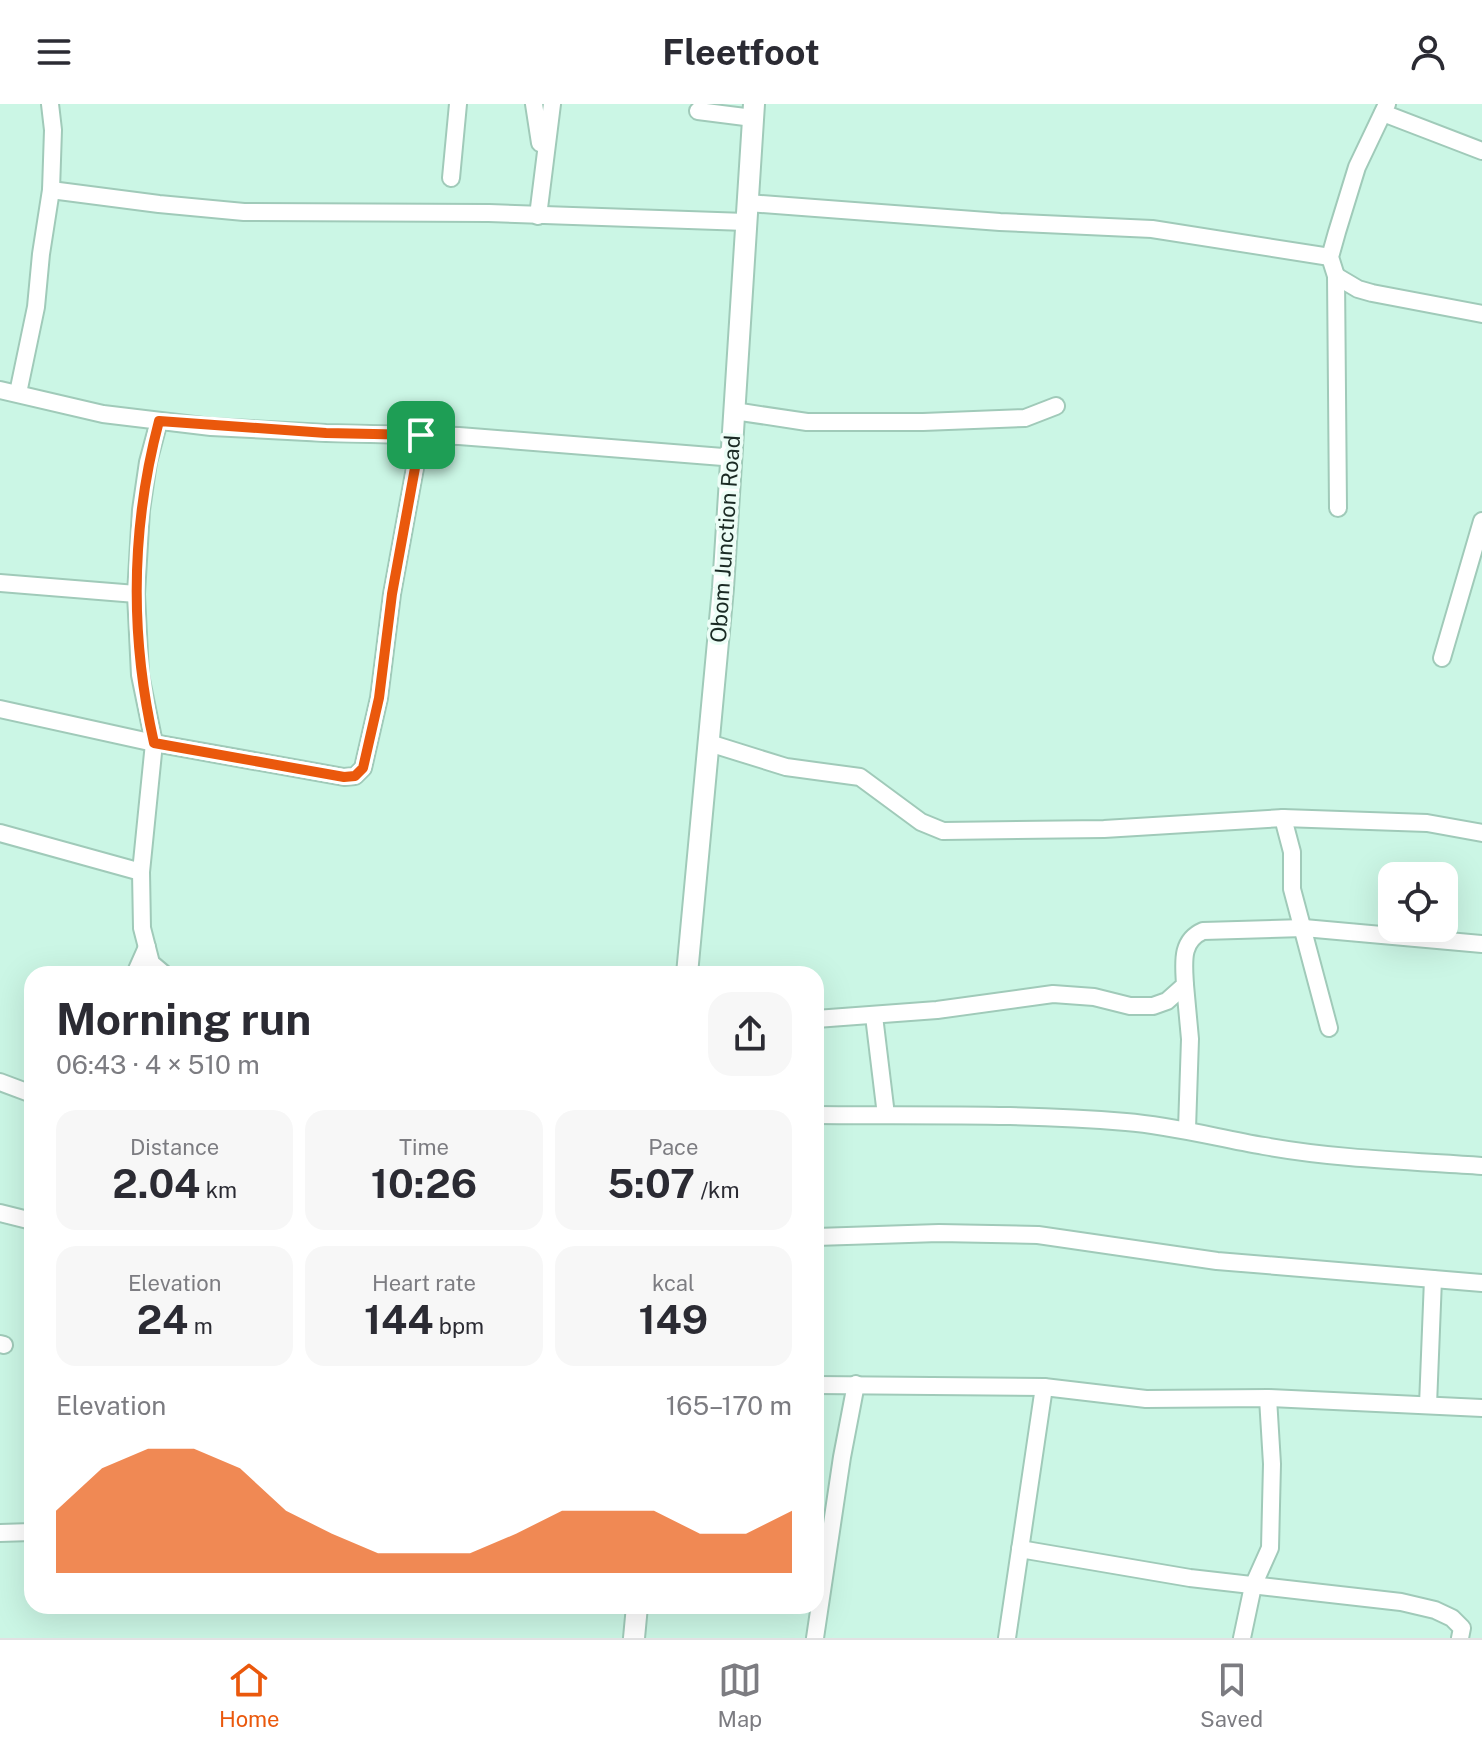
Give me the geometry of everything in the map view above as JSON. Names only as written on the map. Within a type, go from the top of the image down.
[{"type":"main road","name":"Obom Junction Road","points":[[688,966],[734,448],[754,111]]},
{"type":"main road","points":[[634,1638],[636,1614]]},
{"type":"street","points":[[18,393],[36,307],[51,190],[53,130],[50,104]]},
{"type":"street","points":[[451,178],[458,104]]},
{"type":"street","points":[[534,104],[543,173]]},
{"type":"street","points":[[538,216],[552,104]]},
{"type":"street","points":[[1338,508],[1336,276],[1330,257],[1367,141],[1385,109],[1482,151]]},
{"type":"street","points":[[698,111],[754,111]]},
{"type":"street","points":[[51,190],[244,212],[538,216],[747,212],[1152,229],[1330,257]]},
{"type":"street","points":[[1336,276],[1372,293],[1482,314]]},
{"type":"street","points":[[0,390],[64,406],[159,421],[326,433],[421,435],[723,457],[734,448]]},
{"type":"street","points":[[734,411],[807,422],[938,422],[1025,418],[1056,406]]},
{"type":"street","points":[[155,966],[151,963],[142,928],[141,872],[154,743],[140,675],[136,594],[141,510],[148,462],[159,421]]},
{"type":"street","points":[[0,709],[154,743],[344,777],[355,776],[363,768],[379,698],[392,594],[421,435]]},
{"type":"street","points":[[1442,658],[1482,521]]},
{"type":"street","points":[[0,583],[136,594]]},
{"type":"street","points":[[709,743],[786,767],[860,777],[921,822],[943,831],[1104,829],[1283,818],[1427,823],[1482,833]]},
{"type":"street","points":[[1283,818],[1292,852],[1292,889],[1329,1028]]},
{"type":"street","points":[[0,833],[141,872]]},
{"type":"street","points":[[1187,1129],[1190,1039],[1183,956],[1188,941],[1195,934],[1203,931],[1304,928],[1482,944]]},
{"type":"street","points":[[139,966],[147,947]]},
{"type":"street","points":[[824,1019],[874,1016],[1053,994],[1094,997],[1130,1006],[1153,1006],[1167,1001],[1185,985]]},
{"type":"street","points":[[874,1016],[886,1115]]},
{"type":"street","points":[[0,1082],[24,1091]]},
{"type":"street","points":[[824,1115],[1058,1118],[1187,1129],[1264,1146],[1345,1158],[1482,1166]]},
{"type":"street","points":[[0,1213],[24,1219]]},
{"type":"street","points":[[824,1237],[939,1233],[1038,1235],[1217,1261],[1482,1283]]},
{"type":"street","points":[[1428,1405],[1433,1279]]},
{"type":"street","points":[[824,1578],[856,1384]]},
{"type":"street","points":[[824,1385],[1044,1387],[1146,1399],[1268,1398],[1482,1408]]},
{"type":"street","points":[[1007,1638],[1044,1387]]},
{"type":"street","points":[[1242,1638],[1253,1586],[1270,1548],[1273,1522],[1268,1398]]},
{"type":"street","points":[[0,1533],[24,1532]]},
{"type":"street","points":[[1020,1549],[1253,1586],[1359,1597],[1435,1610],[1452,1618],[1462,1628],[1460,1638]]},
{"type":"street","points":[[815,1638],[819,1614]]},
{"type":"route","points":[[159,421],[211,427],[421,435],[392,594],[379,698],[363,768],[355,776],[344,777],[154,743],[140,675],[136,594],[141,510],[148,462],[159,421]]}]
